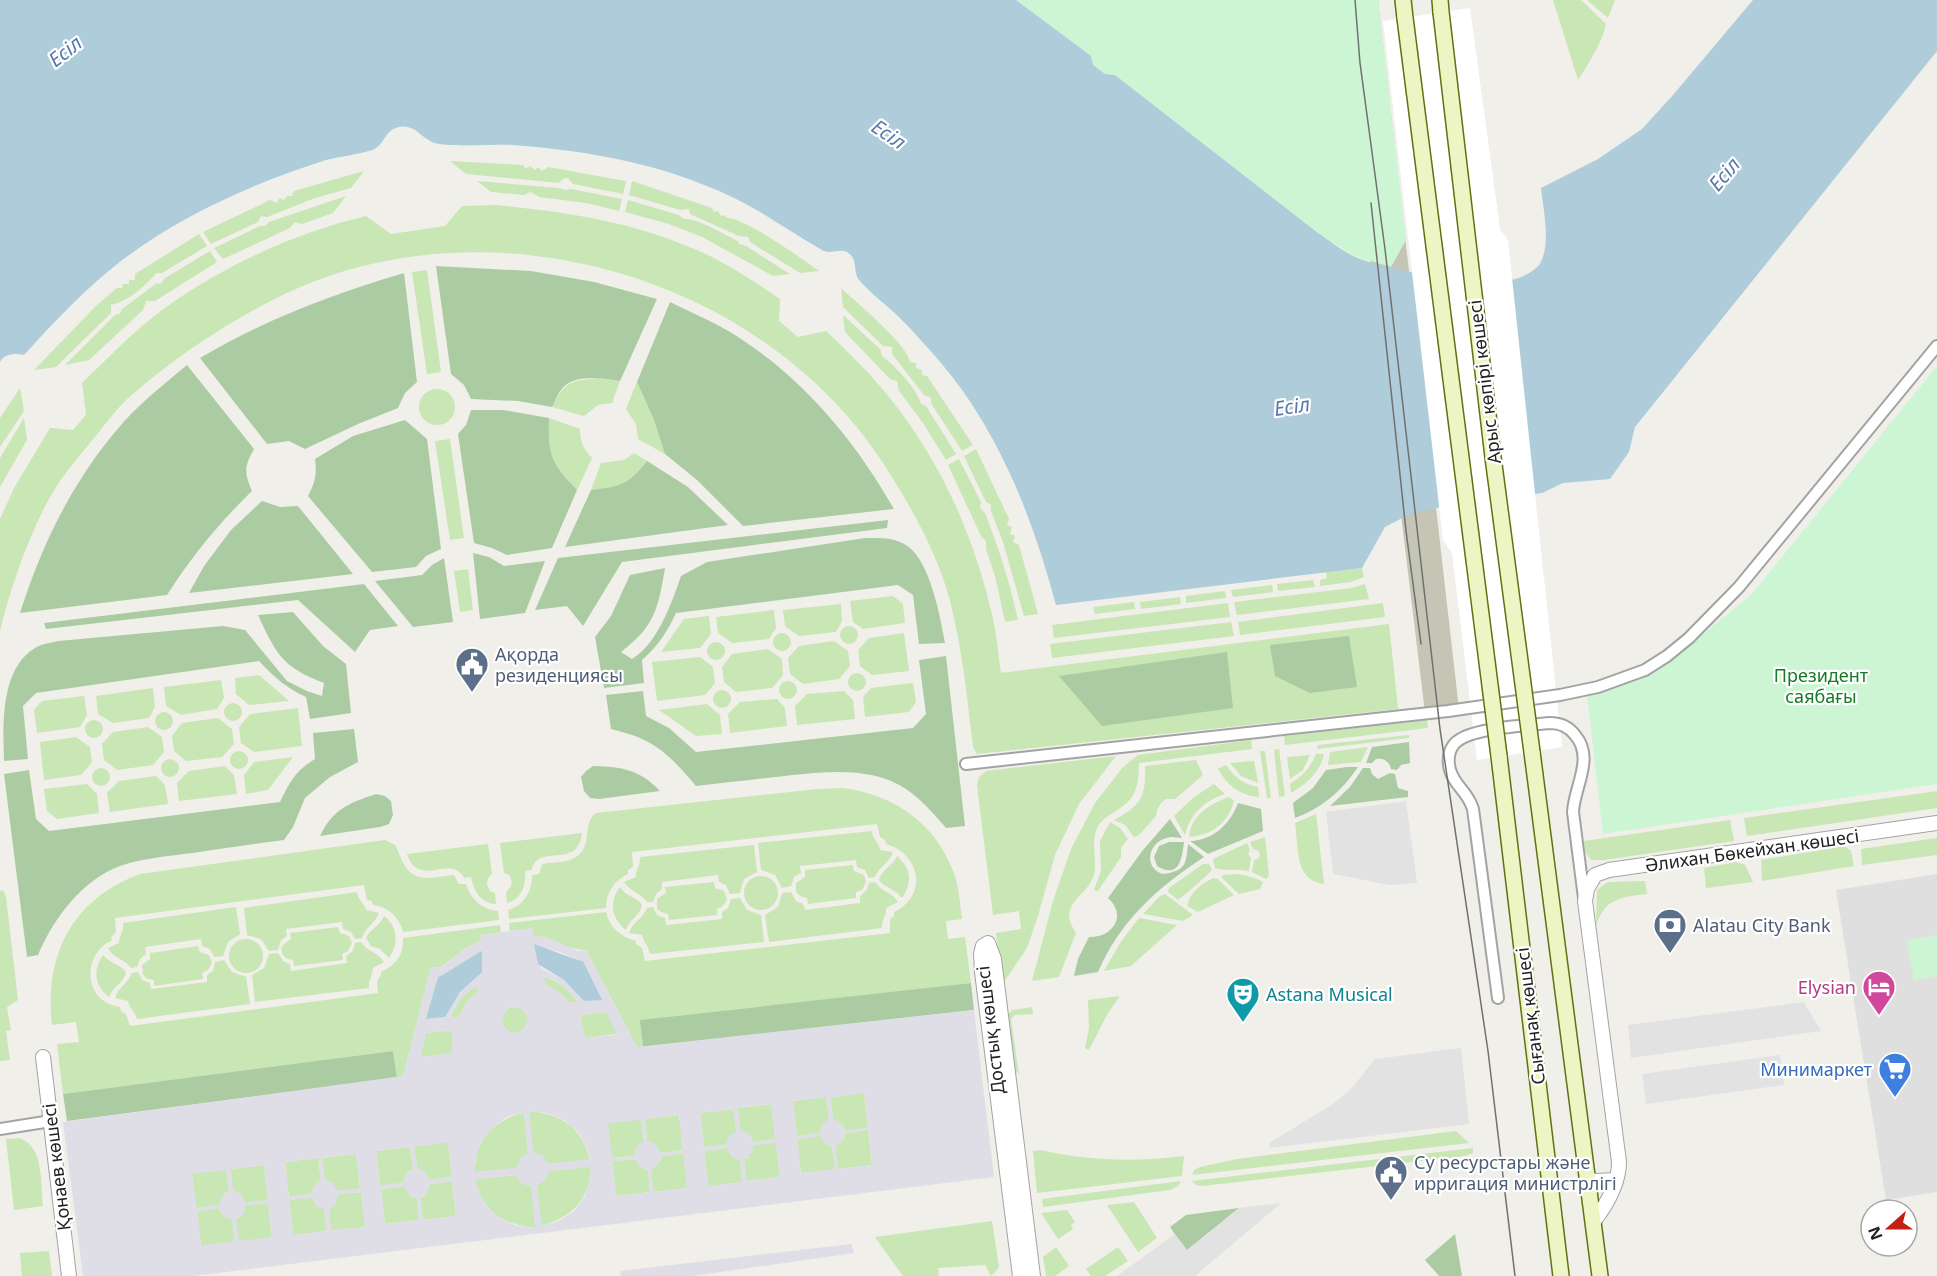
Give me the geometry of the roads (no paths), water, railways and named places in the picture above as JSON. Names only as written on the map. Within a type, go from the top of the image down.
[{"type":"main road","name":"Арыс көпірі көшесі","points":[[1403,0],[1499,756]]},
{"type":"main road","name":"Арыс көпірі көшесі","points":[[1441,6],[1492,457],[1532,752]]},
{"type":"main road","name":"Сығанақ көшесі","points":[[1532,752],[1600,1276]]},
{"type":"main road","name":"Сығанақ көшесі","points":[[1499,756],[1561,1276]]},
{"type":"main road","points":[[1554,1276],[1557,1237]]},
{"type":"street","points":[[966,764],[1448,711],[1560,695],[1598,687],[1645,670],[1689,638],[1739,587],[1937,346]]},
{"type":"street","points":[[1498,998],[1473,809],[1466,792],[1457,785],[1453,778],[1449,755],[1458,740],[1483,732],[1550,723],[1573,732],[1579,740],[1584,757],[1574,799],[1574,812],[1620,1162],[1611,1197],[1594,1221]]},
{"type":"street","name":"Әлихан Бөкейхан көшесі","points":[[1585,901],[1591,881],[1602,872],[1937,823]]},
{"type":"street","name":"Достық көшесі","points":[[1020,1276],[982,972],[981,954],[983,946],[987,943],[992,950],[995,971],[1033,1276]]},
{"type":"street","name":"Қонаев көшесі","points":[[43,1057],[69,1276]]},
{"type":"street","points":[[0,1129],[51,1121]]},
{"type":"street","points":[[1588,1179],[1596,1182],[1616,1180]]},
{"type":"water","name":"Есіл","points":[[0,0],[1016,0],[1091,56],[1093,65],[1105,74],[1115,75],[1318,233],[1349,254],[1367,261],[1431,276],[1477,281],[1515,279],[1526,275],[1539,265],[1543,257],[1546,238],[1541,188],[1598,159],[1642,129],[1753,0],[1937,0],[1937,51],[1635,427],[1629,452],[1610,479],[1563,483],[1542,493],[1445,506],[1408,515],[1385,527],[1362,568],[1056,605],[1025,509],[1012,477],[980,417],[962,389],[941,363],[900,318],[860,281],[851,255],[844,251],[822,250],[757,210],[708,186],[626,161],[570,151],[513,145],[439,144],[411,128],[396,128],[372,150],[326,160],[272,179],[219,202],[168,229],[121,261],[95,283],[24,355],[10,355],[4,357],[0,362]]},
{"type":"water","points":[[534,944],[583,961],[602,1000],[584,1001],[564,980],[538,964]]},
{"type":"water","points":[[482,951],[482,972],[460,992],[445,1017],[426,1019],[438,977]]},
{"type":"tram line","points":[[1355,0],[1360,63],[1385,249],[1440,729],[1488,1051],[1515,1276]]},
{"type":"tram line","points":[[1371,203],[1406,531],[1421,644]]},
{"type":"place","name":"Ақорда резиденциясы","points":[[472,693]]},
{"type":"place","name":"Alatau City Bank","points":[[1670,954]]},
{"type":"place","name":"Elysian","points":[[1879,1016]]},
{"type":"place","name":"Astana Musical","points":[[1243,1023]]},
{"type":"place","name":"Минимаркет","points":[[1895,1098]]},
{"type":"place","name":"Су ресурстары және ирригация министрлігі","points":[[1391,1201]]},
{"type":"park label","name":"Президент саябағы","points":[[1821,685]]}]
